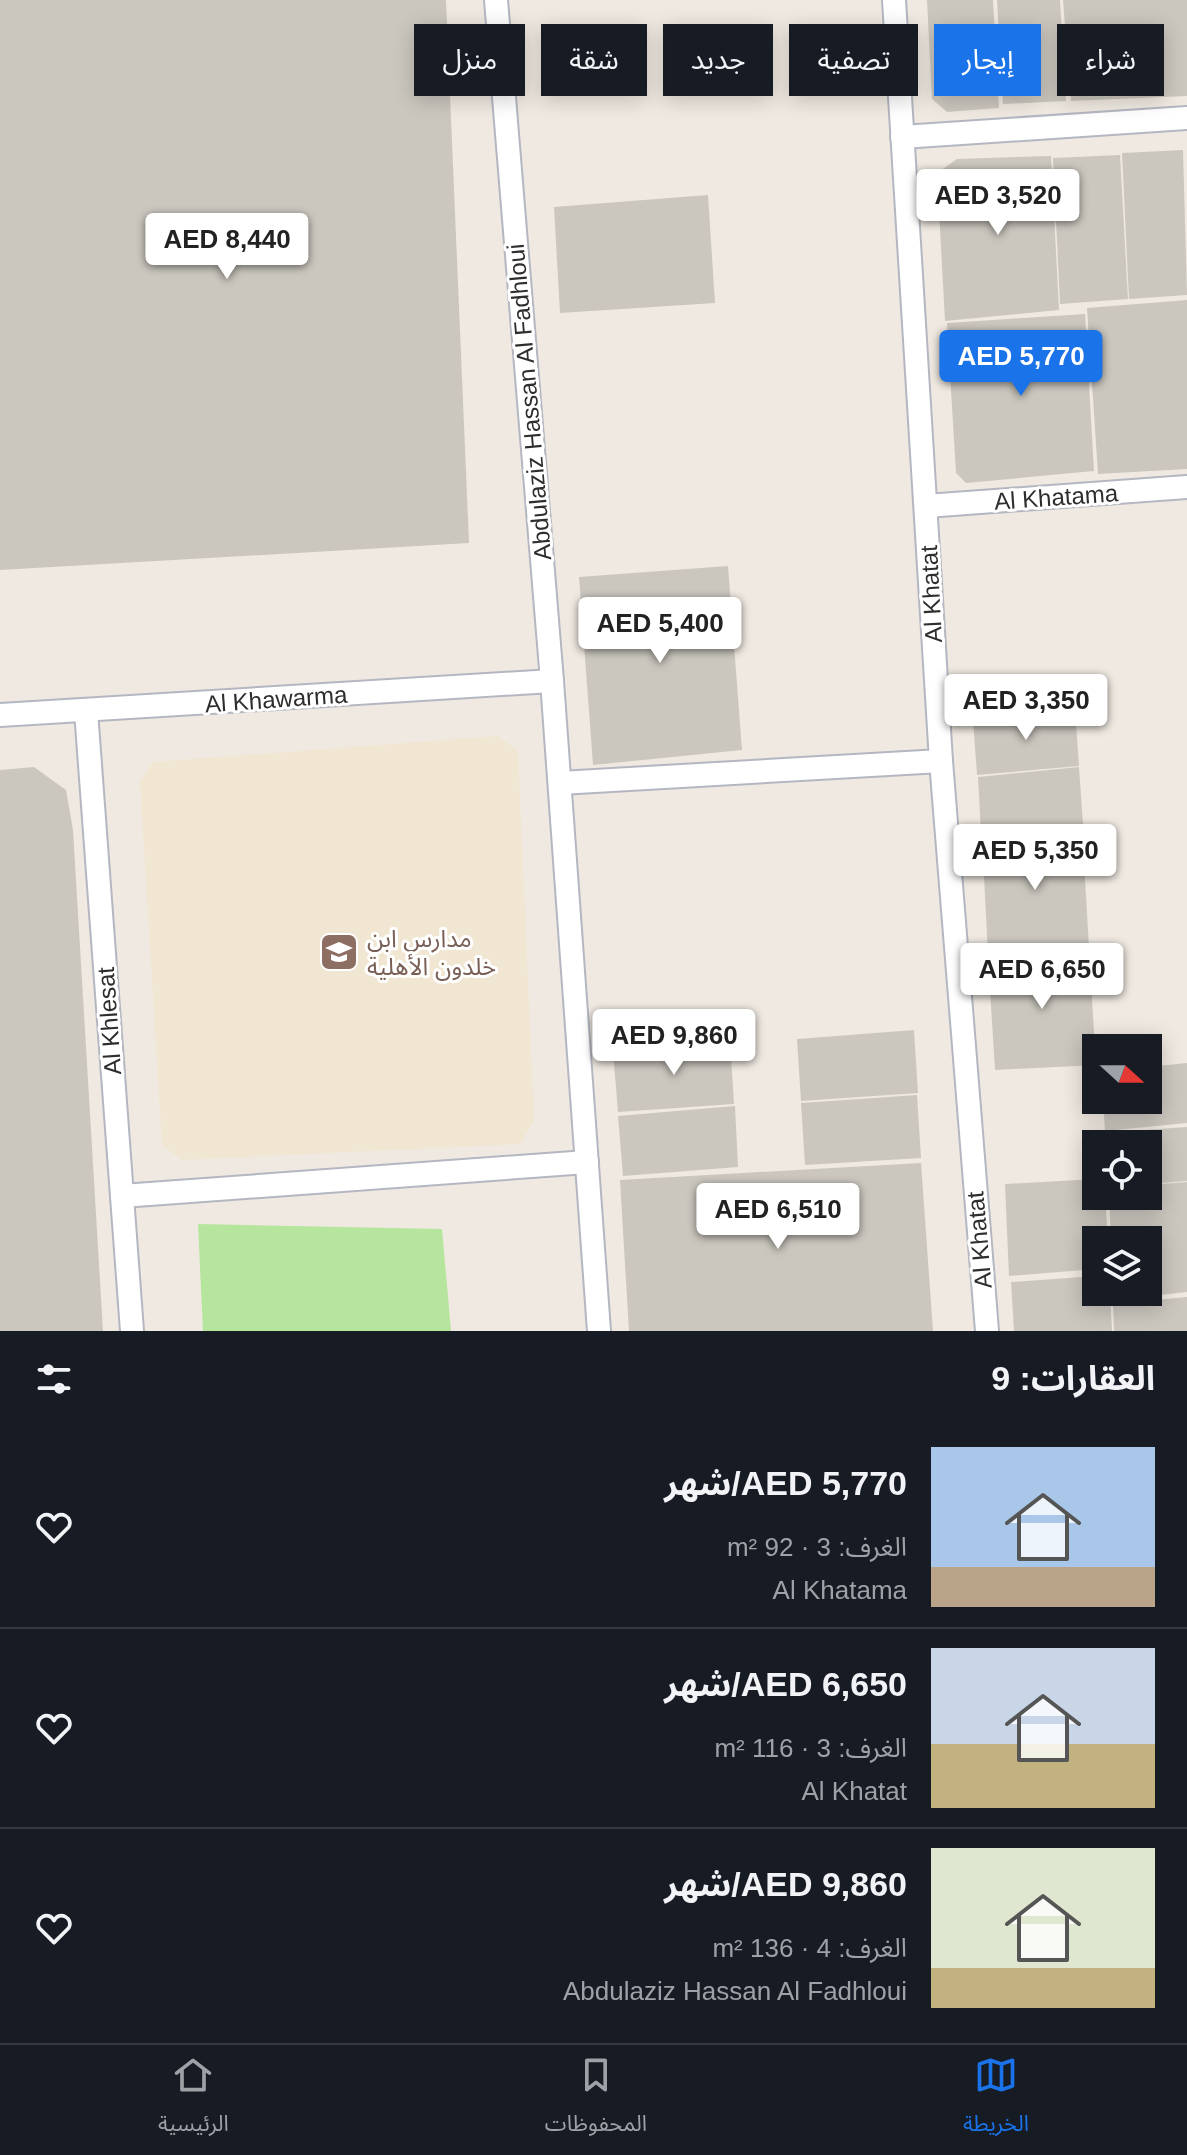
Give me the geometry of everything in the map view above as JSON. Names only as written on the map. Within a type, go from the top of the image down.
[{"type":"street","name":"Abdulaziz Hassan Al Fadhloui","points":[[496,0],[560,783],[599,1331]]},
{"type":"street","name":"Al Khatat","points":[[894,0],[941,761],[987,1331]]},
{"type":"street","points":[[902,137],[1187,118]]},
{"type":"street","name":"Al Khatama","points":[[926,506],[1187,487]]},
{"type":"street","name":"Al Khawarma","points":[[0,715],[552,681]]},
{"type":"street","name":"Al Khlesat","points":[[86,711],[132,1331]]},
{"type":"street","points":[[560,783],[941,761]]},
{"type":"street","points":[[122,1196],[587,1162]]},
{"type":"shaded area","name":"مدارس ابن خلدون الأهلية","points":[[498,736],[518,751],[534,1121],[520,1144],[182,1160],[162,1145],[140,782],[153,762]]},
{"type":"green space","points":[[198,1224],[442,1229],[451,1331],[203,1331]]},
{"type":"building","points":[[0,0],[446,0],[447,24],[414,24],[414,96],[450,96],[469,543],[0,570]]},
{"type":"building","points":[[927,0],[993,0],[994,24],[934,24],[934,96],[998,96],[999,108],[947,112],[932,99]]},
{"type":"building","points":[[997,0],[1060,0],[1057,96],[1066,96],[1066,101],[1003,104],[1003,96],[1041,96],[1041,24],[998,24]]},
{"type":"building","points":[[1063,0],[1187,0],[1187,96],[1071,101],[1071,96],[1164,96],[1164,24],[1065,24]]},
{"type":"building","points":[[1183,150],[1187,295],[1129,299],[1122,153]]},
{"type":"building","points":[[1120,155],[1128,299],[1060,304],[1053,158]]},
{"type":"building","points":[[1051,156],[1059,310],[945,321],[937,173],[957,159]]},
{"type":"building","points":[[708,195],[715,303],[560,313],[554,207]]},
{"type":"building","points":[[1187,300],[1187,469],[1098,474],[1087,308]]},
{"type":"building","points":[[1085,314],[1094,471],[966,483],[956,473],[947,323]]},
{"type":"building","points":[[728,566],[742,750],[593,765],[579,577]]},
{"type":"building","points":[[1075,709],[1079,766],[977,775],[973,719]]},
{"type":"building","points":[[34,767],[66,790],[73,830],[103,1331],[0,1331],[0,770]]},
{"type":"building","points":[[1079,767],[1083,824],[981,834],[978,777]]},
{"type":"building","points":[[1082,828],[1089,947],[988,955],[982,837]]},
{"type":"building","points":[[1089,950],[1094,1034],[1082,1034],[1082,1066],[995,1070],[988,958]]},
{"type":"building","points":[[914,1030],[918,1093],[801,1101],[797,1039]]},
{"type":"building","points":[[730,1041],[734,1104],[618,1112],[613,1051]]},
{"type":"building","points":[[1187,1063],[1187,1123],[1105,1130],[1104,1114],[1162,1114],[1162,1066]]},
{"type":"building","points":[[917,1095],[921,1158],[805,1165],[801,1103]]},
{"type":"building","points":[[735,1106],[738,1167],[623,1176],[618,1116]]},
{"type":"building","points":[[1187,1127],[1187,1181],[1162,1183],[1162,1130],[1145,1130]]},
{"type":"building","points":[[921,1163],[933,1331],[629,1331],[620,1180]]},
{"type":"building","points":[[1082,1180],[1082,1210],[1106,1210],[1107,1226],[1082,1226],[1082,1270],[1009,1276],[1005,1184]]},
{"type":"building","points":[[1187,1182],[1187,1292],[1162,1295],[1162,1226],[1110,1226],[1110,1210],[1162,1210],[1162,1184]]},
{"type":"building","points":[[1082,1277],[1082,1306],[1111,1306],[1112,1331],[1014,1331],[1011,1282]]},
{"type":"building","points":[[1187,1297],[1187,1331],[1114,1331],[1113,1306],[1162,1306],[1162,1299]]},
{"type":"place","name":"مدارس ابن خلدون الأهلية","points":[[339,952]]}]
